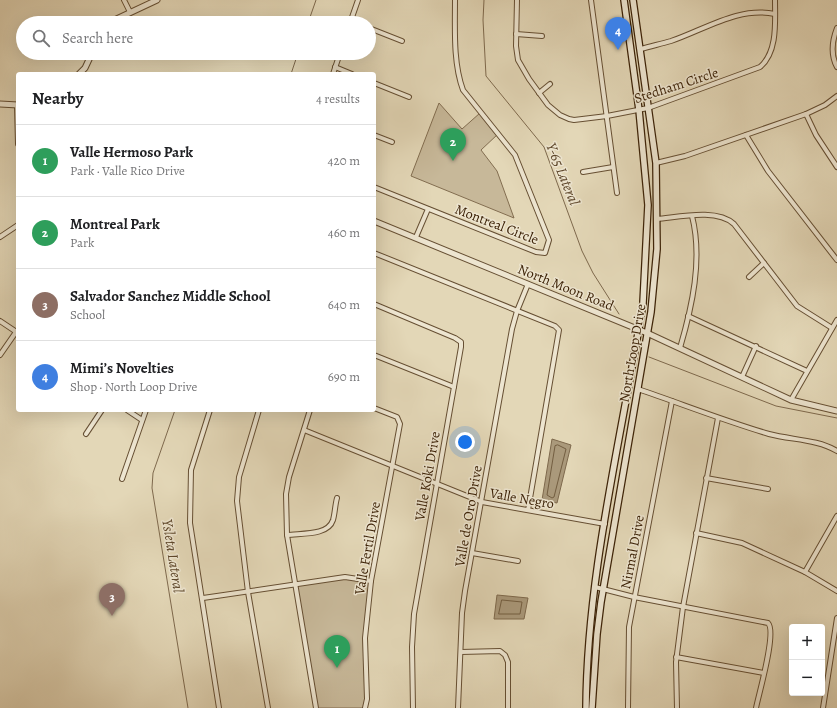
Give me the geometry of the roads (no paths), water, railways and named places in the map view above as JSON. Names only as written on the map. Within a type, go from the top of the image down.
[{"type":"main road","name":"North Loop Drive","points":[[586,708],[586,664],[595,588],[643,303],[648,205],[639,110],[624,0]]},
{"type":"main road","name":"North Loop Drive","points":[[592,708],[597,634],[603,589],[655,285],[657,219],[656,164],[633,0]]},
{"type":"street","points":[[124,0],[130,12]]},
{"type":"street","points":[[122,16],[157,0]]},
{"type":"street","points":[[354,16],[358,0]]},
{"type":"street","name":"Montreal Circle","points":[[376,188],[536,252],[545,253],[548,246],[549,240],[515,155],[463,90],[458,78],[455,23],[456,0]]},
{"type":"street","name":"Stedham Circle","points":[[517,0],[516,54],[518,60],[539,93],[553,110],[574,120],[607,116],[648,108],[760,67],[767,59],[771,50],[775,0]]},
{"type":"street","points":[[591,0],[617,193]]},
{"type":"street","points":[[641,49],[671,41],[743,14],[760,12],[775,14]]},
{"type":"street","points":[[837,28],[832,49],[833,58],[837,67]]},
{"type":"street","points":[[376,31],[402,41]]},
{"type":"street","points":[[516,34],[542,36]]},
{"type":"street","points":[[81,72],[89,60]]},
{"type":"street","points":[[334,72],[338,60]]},
{"type":"street","points":[[335,67],[347,72]]},
{"type":"street","points":[[376,84],[409,97]]},
{"type":"street","points":[[539,93],[550,84]]},
{"type":"street","points":[[656,164],[806,114],[837,96]]},
{"type":"street","points":[[0,104],[16,105]]},
{"type":"street","points":[[806,114],[816,135],[837,167]]},
{"type":"street","points":[[746,135],[768,171],[837,260]]},
{"type":"street","points":[[376,136],[392,142]]},
{"type":"street","points":[[583,172],[613,167]]},
{"type":"street","points":[[416,237],[428,209]]},
{"type":"street","points":[[657,219],[712,215],[726,218],[734,224],[798,306],[832,328]]},
{"type":"street","points":[[680,348],[688,316],[696,259],[696,232],[692,216]]},
{"type":"street","name":"North Moon Road","points":[[376,222],[648,333],[791,400],[837,411]]},
{"type":"street","points":[[0,237],[16,226]]},
{"type":"street","points":[[376,253],[555,326],[559,330],[528,510]]},
{"type":"street","points":[[749,277],[764,263]]},
{"type":"street","name":"Valle de Oro Drive","points":[[458,708],[462,613],[512,328],[528,284]]},
{"type":"street","name":"Valle Koki Drive","points":[[376,305],[455,338],[461,342],[414,614],[412,647],[413,708]]},
{"type":"street","points":[[688,316],[756,346],[807,371]]},
{"type":"street","points":[[791,400],[837,320]]},
{"type":"street","points":[[0,321],[16,331]]},
{"type":"street","points":[[0,355],[16,333]]},
{"type":"street","points":[[742,377],[756,346]]},
{"type":"street","points":[[376,356],[454,387]]},
{"type":"street","points":[[638,389],[718,418],[780,437],[826,445],[837,451]]},
{"type":"street","name":"Nirmal Drive","points":[[628,708],[628,643],[634,597],[672,401]]},
{"type":"street","name":"Valle Fertil Drive","points":[[365,708],[367,699],[365,638],[371,581],[400,424],[397,417],[376,409]]},
{"type":"street","points":[[86,434],[101,412]]},
{"type":"street","points":[[130,412],[142,420]]},
{"type":"street","points":[[122,479],[145,412]]},
{"type":"street","points":[[209,412],[191,470],[190,523],[203,598],[219,708]]},
{"type":"street","points":[[258,412],[239,477],[237,501],[248,592],[268,708]]},
{"type":"street","points":[[309,412],[294,456],[286,494],[288,535],[316,708]]},
{"type":"street","points":[[677,708],[676,656],[696,533],[718,418]]},
{"type":"street","name":"Valle Negro","points":[[304,430],[436,485],[482,502],[605,524]]},
{"type":"street","points":[[706,478],[768,490]]},
{"type":"street","points":[[288,535],[323,530],[330,526],[333,520],[337,498]]},
{"type":"street","points":[[805,572],[837,516]]},
{"type":"street","points":[[696,533],[742,543],[805,572],[837,591]]},
{"type":"street","points":[[472,553],[518,561]]},
{"type":"street","points":[[203,598],[345,577],[371,581]]},
{"type":"street","points":[[595,588],[683,607],[768,622],[771,629],[764,674],[756,708]]},
{"type":"street","points":[[823,708],[837,618]]},
{"type":"street","points":[[461,652],[500,651],[505,655],[508,662],[508,708]]},
{"type":"street","points":[[676,656],[764,674]]},
{"type":"water","points":[[552,439],[571,445],[557,503],[542,500]]},
{"type":"water","points":[[497,595],[528,598],[524,619],[494,619]]},
{"type":"waterway","name":"Ysleta Lateral","points":[[310,16],[316,0]]},
{"type":"waterway","name":"Y-65 Lateral","points":[[484,0],[483,20],[486,76],[544,147],[582,251],[593,273],[619,314]]},
{"type":"waterway","name":"Ysleta Lateral","points":[[292,72],[296,60]]},
{"type":"waterway","name":"Y-65 Lateral","points":[[649,357],[776,406],[837,418]]},
{"type":"waterway","name":"Ysleta Lateral","points":[[174,412],[153,473],[152,488],[188,708]]},
{"type":"place","name":"Mimi’s Novelties","points":[[618,50]]},
{"type":"place","name":"Montreal Park","points":[[453,161]]},
{"type":"place","name":"Salvador Sanchez Middle School","points":[[112,616]]},
{"type":"place","name":"Valle Hermoso Park","points":[[337,668]]}]
